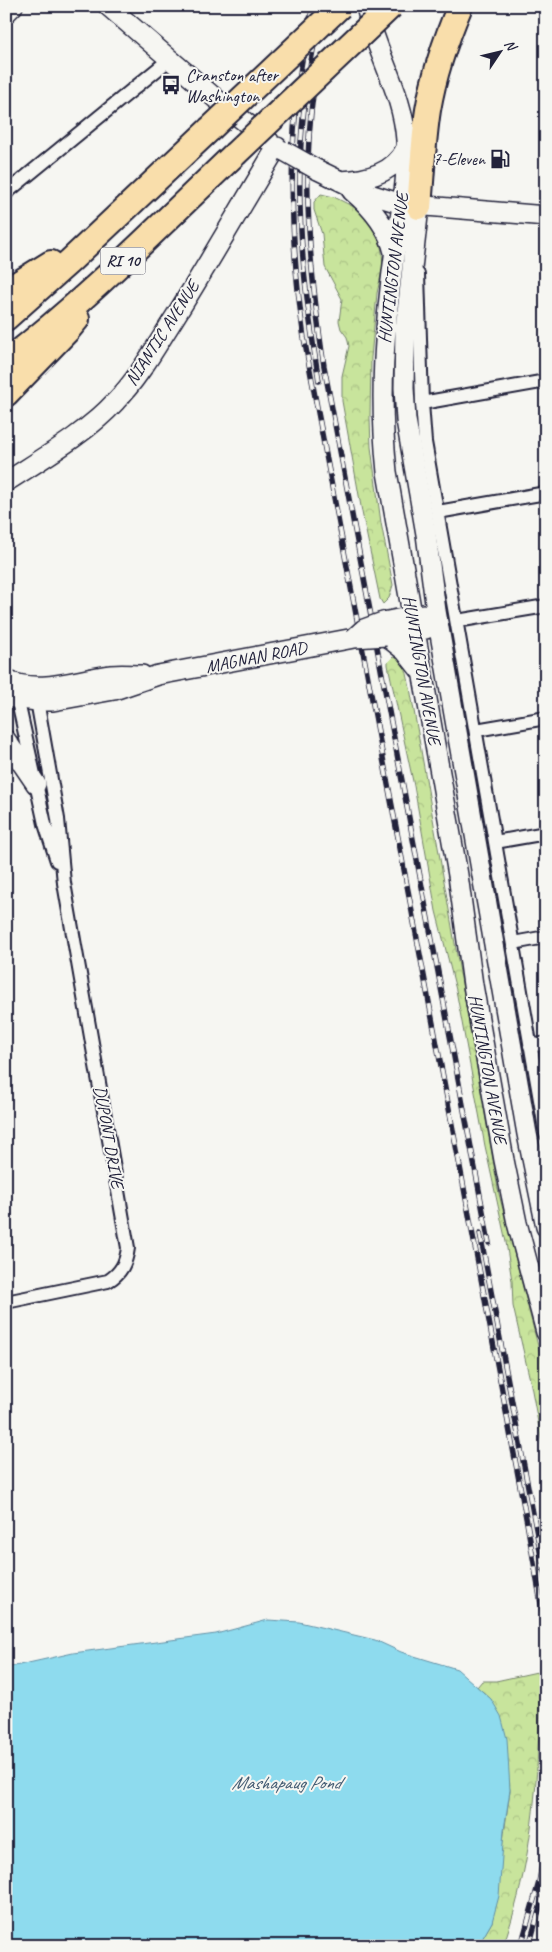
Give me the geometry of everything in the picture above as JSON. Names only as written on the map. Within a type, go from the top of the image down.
[{"type":"highway","name":"RI 10","points":[[6,318],[57,274],[340,6]]},
{"type":"highway","name":"RI 10","points":[[6,362],[112,272],[391,6]]},
{"type":"highway","points":[[410,205],[426,134],[434,86],[447,39],[460,6]]},
{"type":"highway","points":[[6,291],[54,260],[166,171]]},
{"type":"highway","points":[[6,394],[67,332],[112,272]]},
{"type":"main road","points":[[6,14],[13,6]]},
{"type":"main road","points":[[108,6],[215,98],[281,149],[339,181],[372,195],[410,205],[546,216]]},
{"type":"main road","name":"HUNTINGTON AVENUE","points":[[366,6],[397,95],[406,133],[410,205],[416,239],[405,330],[404,388],[406,420],[444,620],[529,1144],[546,1227]]},
{"type":"main road","points":[[339,181],[362,179],[384,172],[399,160],[406,148]]},
{"type":"main road","name":"NIANTIC AVENUE","points":[[6,482],[48,455],[97,418],[115,402],[132,382],[281,149]]},
{"type":"main road","points":[[339,181],[363,201],[381,223],[390,238],[394,256]]},
{"type":"main road","name":"HUNTINGTON AVENUE","points":[[410,205],[394,256],[383,356],[383,426],[389,483],[461,897],[473,985],[505,1168],[517,1223],[546,1332]]},
{"type":"main road","name":"MAGNAN ROAD","points":[[11,690],[36,694],[112,675],[158,675],[354,638],[364,629],[384,629],[444,620]]},
{"type":"main road","points":[[384,629],[409,656],[422,674]]},
{"type":"main road","points":[[6,740],[36,784]]},
{"type":"street","points":[[6,193],[170,59]]},
{"type":"street","name":"HUNTINGTON AVENUE","points":[[416,239],[420,300],[422,403],[425,437],[438,512],[444,620],[476,730],[546,1134]]},
{"type":"street","points":[[422,403],[546,381]]},
{"type":"street","points":[[438,512],[546,493]]},
{"type":"street","points":[[444,620],[546,606]]},
{"type":"street","name":"DUPONT DRIVE","points":[[11,690],[45,824],[64,883]]},
{"type":"street","name":"DUPONT DRIVE","points":[[6,1302],[108,1280],[122,1268],[128,1248],[64,883],[58,819],[36,694]]},
{"type":"street","points":[[476,730],[546,718]]},
{"type":"street","points":[[495,842],[546,833]]},
{"type":"street","points":[[513,943],[546,938]]},
{"type":"street","points":[[530,1046],[546,1043]]},
{"type":"green space","points":[[321,194],[334,197],[354,207],[365,216],[379,238],[382,252],[383,266],[377,293],[371,358],[370,418],[371,447],[381,523],[393,585],[389,598],[383,604],[380,599],[362,512],[342,401],[342,376],[349,346],[339,321],[342,299],[325,267],[322,234],[314,210],[314,202]]},
{"type":"green space","points":[[393,657],[401,661],[406,669],[499,1194],[546,1377],[546,1465],[530,1380],[513,1306],[512,1281],[506,1242],[485,1146],[456,990],[436,911],[414,786],[388,665],[388,662]]},
{"type":"green space","points":[[537,1672],[540,1710],[537,1773],[532,1823],[518,1897],[503,1946],[478,1946],[492,1922],[510,1790],[491,1699],[477,1687],[482,1681],[496,1681]]},
{"type":"green space","points":[[235,1940],[250,1940],[276,1946],[221,1946]]},
{"type":"water","name":"Mashapaug Pond","points":[[268,1620],[299,1622],[375,1640],[401,1652],[457,1669],[491,1699],[501,1716],[507,1739],[510,1790],[504,1830],[499,1896],[492,1922],[478,1946],[276,1946],[263,1942],[241,1940],[221,1946],[6,1946],[6,1668],[73,1653],[216,1634]]},
{"type":"railway","points":[[313,6],[304,47],[298,89],[292,172],[295,255],[304,338],[546,1632]]},
{"type":"railway","points":[[319,381],[303,262],[300,172],[306,91],[322,6]]},
{"type":"railway","points":[[314,87],[308,157],[309,227],[311,261],[324,366],[489,1243]]},
{"type":"railway","points":[[480,1233],[546,1582]]},
{"type":"railway","points":[[521,1946],[539,1882],[546,1844]]},
{"type":"railway","points":[[529,1946],[546,1886]]},
{"type":"place","name":"Cranston after Washington","points":[[171,85]]},
{"type":"place","name":"7-Eleven","points":[[500,159]]}]
